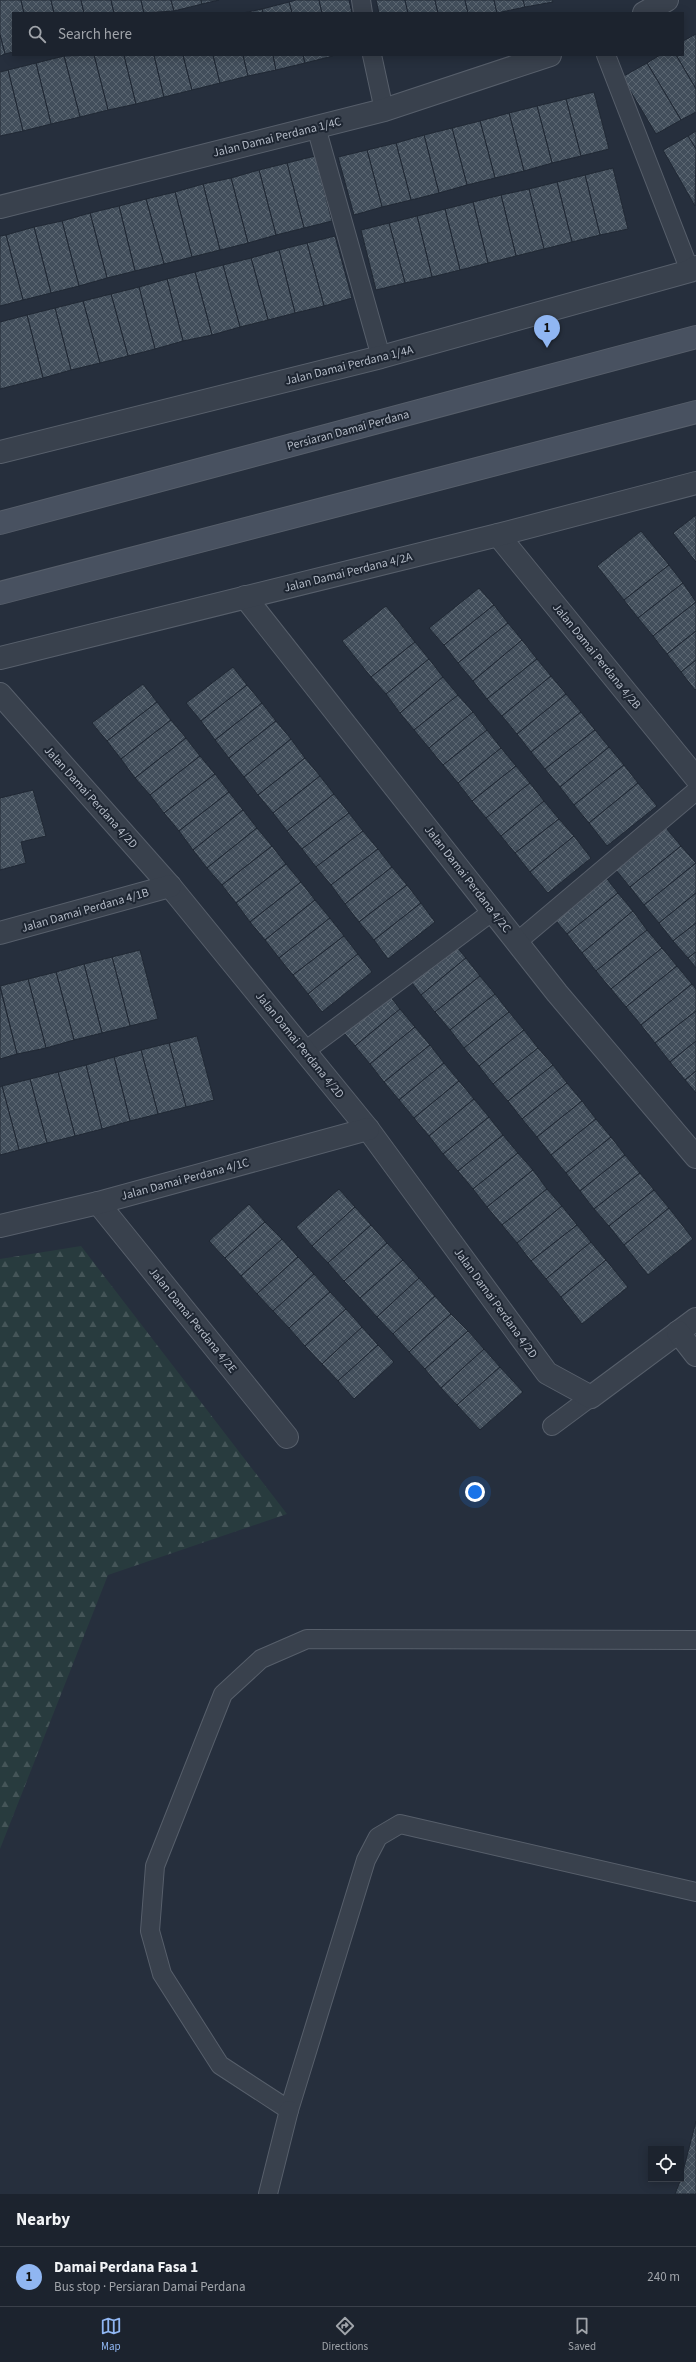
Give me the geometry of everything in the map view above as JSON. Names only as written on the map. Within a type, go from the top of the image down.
[{"type":"main road","name":"Persiaran Damai Perdana","points":[[0,523],[696,337]]},
{"type":"main road","points":[[0,593],[696,412]]},
{"type":"street","points":[[646,12],[667,0]]},
{"type":"street","name":"Jalan Damai Perdana 1/4C","points":[[0,207],[384,110],[547,56]]},
{"type":"street","name":"Jalan Damai Perdana 1/4A","points":[[0,452],[381,357],[693,269]]},
{"type":"street","name":"Jalan Damai Perdana 4/2A","points":[[0,658],[498,535],[696,483]]},
{"type":"street","name":"Jalan Damai Perdana 4/2B","points":[[498,535],[696,778]]},
{"type":"street","name":"Jalan Damai Perdana 4/2C","points":[[245,597],[557,993],[696,1157]]},
{"type":"street","name":"Jalan Damai Perdana 4/2D","points":[[0,694],[170,886],[368,1129],[547,1373],[591,1397]]},
{"type":"street","name":"Jalan Damai Perdana 4/1B","points":[[0,934],[170,886]]},
{"type":"street","name":"Jalan Damai Perdana 4/1C","points":[[0,1226],[98,1203],[368,1129]]},
{"type":"street","name":"Jalan Damai Perdana 4/2E","points":[[98,1203],[287,1437]]},
{"type":"street","points":[[591,1397],[696,1319]]},
{"type":"street","points":[[678,1332],[696,1355]]},
{"type":"lane","points":[[360,0],[363,12]]},
{"type":"lane","points":[[372,56],[384,110]]},
{"type":"lane","points":[[606,56],[693,269]]},
{"type":"lane","points":[[316,127],[381,357]]},
{"type":"lane","points":[[517,942],[696,791]]},
{"type":"lane","points":[[305,1051],[493,911]]},
{"type":"lane","points":[[552,1426],[591,1397]]},
{"type":"lane","points":[[289,2110],[220,2065],[162,1974],[150,1931],[155,1866],[223,1694],[260,1659],[307,1639],[696,1640]]},
{"type":"lane","points":[[268,2194],[289,2110],[366,1860],[378,1837],[400,1824],[696,1892]]},
{"type":"green space","points":[[81,1246],[287,1514],[108,1575],[0,1849],[0,1259]]},
{"type":"building","points":[[0,0],[21,0],[24,12],[12,12],[12,52],[5,54],[0,35]]},
{"type":"building","points":[[21,0],[51,0],[54,12],[24,12]]},
{"type":"building","points":[[51,0],[81,0],[84,12],[54,12]]},
{"type":"building","points":[[81,0],[111,0],[114,12],[84,12]]},
{"type":"building","points":[[111,0],[141,0],[144,12],[114,12]]},
{"type":"building","points":[[141,0],[171,0],[174,11],[159,12],[144,12]]},
{"type":"building","points":[[171,0],[201,0],[202,4],[174,11]]},
{"type":"building","points":[[201,0],[219,0],[202,4]]},
{"type":"building","points":[[296,0],[319,0],[322,12],[292,12],[289,2]]},
{"type":"building","points":[[319,0],[349,0],[352,12],[322,12]]},
{"type":"building","points":[[376,0],[405,0],[408,12],[379,12]]},
{"type":"building","points":[[405,0],[435,0],[438,12],[408,12]]},
{"type":"building","points":[[435,0],[465,0],[468,12],[438,12]]},
{"type":"building","points":[[465,0],[494,0],[497,12],[468,12]]},
{"type":"building","points":[[494,0],[523,0],[525,7],[497,12]]},
{"type":"building","points":[[523,0],[552,0],[553,2],[525,7]]},
{"type":"building","points":[[289,2],[292,12],[263,12],[262,9]]},
{"type":"building","points":[[262,9],[263,12],[248,12]]},
{"type":"building","points":[[696,34],[696,89],[677,56],[684,56],[684,40]]},
{"type":"building","points":[[0,35],[5,54],[0,56]]},
{"type":"building","points":[[64,56],[94,56],[108,110],[80,117]]},
{"type":"building","points":[[64,56],[80,117],[51,124],[36,63]]},
{"type":"building","points":[[94,56],[124,56],[136,104],[108,110]]},
{"type":"building","points":[[124,56],[154,56],[164,97],[136,104]]},
{"type":"building","points":[[154,56],[183,56],[192,90],[164,97]]},
{"type":"building","points":[[183,56],[213,56],[220,83],[192,90]]},
{"type":"building","points":[[213,56],[243,56],[248,76],[220,83]]},
{"type":"building","points":[[243,56],[273,56],[276,70],[248,76]]},
{"type":"building","points":[[273,56],[303,56],[305,63],[276,70]]},
{"type":"building","points":[[303,56],[333,56],[305,63]]},
{"type":"building","points":[[658,56],[677,56],[696,89],[696,112],[681,120],[647,63]]},
{"type":"building","points":[[36,63],[51,124],[23,131],[8,70]]},
{"type":"building","points":[[647,63],[681,120],[656,134],[622,77]]},
{"type":"building","points":[[8,70],[23,131],[0,136],[0,72]]},
{"type":"building","points":[[594,92],[609,149],[581,156],[566,99]]},
{"type":"building","points":[[566,99],[581,156],[552,163],[537,106]]},
{"type":"building","points":[[537,106],[552,163],[524,171],[509,113]]},
{"type":"building","points":[[509,113],[524,171],[495,178],[480,121]]},
{"type":"building","points":[[480,121],[495,178],[467,185],[452,128]]},
{"type":"building","points":[[452,128],[467,185],[439,193],[424,135]]},
{"type":"building","points":[[696,131],[696,149],[688,136]]},
{"type":"building","points":[[424,135],[439,193],[411,200],[396,143]]},
{"type":"building","points":[[688,136],[696,149],[695,206],[663,150]]},
{"type":"building","points":[[396,143],[411,200],[382,207],[367,150]]},
{"type":"building","points":[[367,150],[382,207],[354,215],[338,157]]},
{"type":"building","points":[[315,156],[332,221],[304,228],[287,163]]},
{"type":"building","points":[[287,163],[304,228],[276,235],[259,170]]},
{"type":"building","points":[[613,168],[628,229],[600,235],[585,175]]},
{"type":"building","points":[[259,170],[276,235],[248,243],[231,178]]},
{"type":"building","points":[[585,175],[600,235],[572,242],[557,182]]},
{"type":"building","points":[[231,178],[248,243],[220,250],[203,184]]},
{"type":"building","points":[[557,182],[572,242],[544,249],[529,189]]},
{"type":"building","points":[[203,184],[220,250],[192,257],[175,192]]},
{"type":"building","points":[[529,189],[544,249],[516,256],[501,195]]},
{"type":"building","points":[[175,192],[192,257],[164,264],[146,199]]},
{"type":"building","points":[[501,195],[516,256],[488,263],[473,202]]},
{"type":"building","points":[[146,199],[164,264],[135,271],[119,206]]},
{"type":"building","points":[[473,202],[488,263],[460,270],[445,209]]},
{"type":"building","points":[[119,206],[135,271],[107,278],[90,213]]},
{"type":"building","points":[[445,209],[460,270],[432,277],[417,216]]},
{"type":"building","points":[[90,213],[107,278],[79,286],[62,221]]},
{"type":"building","points":[[417,216],[432,277],[405,283],[389,223]]},
{"type":"building","points":[[62,221],[79,286],[51,293],[34,227]]},
{"type":"building","points":[[389,223],[405,283],[376,290],[361,230]]},
{"type":"building","points":[[34,227],[51,293],[23,300],[6,235]]},
{"type":"building","points":[[6,235],[23,300],[0,306],[0,236]]},
{"type":"building","points":[[335,236],[352,298],[324,306],[307,243]]},
{"type":"building","points":[[307,243],[324,306],[295,313],[279,250]]},
{"type":"building","points":[[279,250],[295,313],[268,320],[251,258]]},
{"type":"building","points":[[251,258],[268,320],[240,327],[223,265]]},
{"type":"building","points":[[223,265],[240,327],[212,335],[195,272]]},
{"type":"building","points":[[195,272],[212,335],[183,341],[167,279]]},
{"type":"building","points":[[167,279],[183,341],[155,349],[139,287]]},
{"type":"building","points":[[139,287],[155,349],[128,356],[111,294]]},
{"type":"building","points":[[111,294],[128,356],[100,363],[83,301]]},
{"type":"building","points":[[83,301],[100,363],[71,370],[55,308]]},
{"type":"building","points":[[55,308],[71,370],[43,378],[27,315]]},
{"type":"building","points":[[27,315],[43,378],[0,389],[0,322]]},
{"type":"building","points":[[696,515],[696,562],[673,533]]},
{"type":"building","points":[[641,531],[669,565],[624,600],[597,566]]},
{"type":"building","points":[[669,565],[683,583],[638,618],[624,600]]},
{"type":"building","points":[[683,583],[696,602],[653,636],[638,618]]},
{"type":"building","points":[[479,588],[494,605],[444,645],[429,628]]},
{"type":"building","points":[[696,602],[696,631],[667,654],[653,636]]},
{"type":"building","points":[[494,605],[508,623],[458,663],[444,645]]},
{"type":"building","points":[[386,606],[415,642],[371,677],[342,641]]},
{"type":"building","points":[[508,623],[522,640],[473,681],[458,663]]},
{"type":"building","points":[[696,631],[696,660],[681,672],[667,654]]},
{"type":"building","points":[[522,640],[537,659],[487,699],[473,681]]},
{"type":"building","points":[[415,642],[429,659],[386,694],[371,677]]},
{"type":"building","points":[[429,659],[443,677],[400,713],[386,694]]},
{"type":"building","points":[[537,659],[551,676],[502,716],[487,699]]},
{"type":"building","points":[[696,660],[696,689],[695,690],[681,672]]},
{"type":"building","points":[[233,667],[247,685],[201,721],[186,703]]},
{"type":"building","points":[[551,676],[566,694],[517,734],[502,716]]},
{"type":"building","points":[[443,677],[458,695],[414,730],[400,713]]},
{"type":"building","points":[[143,684],[157,702],[107,741],[92,723]]},
{"type":"building","points":[[247,685],[262,703],[215,740],[201,721]]},
{"type":"building","points":[[566,694],[581,712],[531,752],[517,734]]},
{"type":"building","points":[[458,695],[473,712],[429,748],[414,730]]},
{"type":"building","points":[[157,702],[171,720],[121,759],[107,741]]},
{"type":"building","points":[[262,703],[276,721],[229,758],[215,740]]},
{"type":"building","points":[[473,712],[487,730],[443,765],[429,748]]},
{"type":"building","points":[[581,712],[595,730],[545,769],[531,752]]},
{"type":"building","points":[[171,720],[186,738],[135,778],[121,759]]},
{"type":"building","points":[[276,721],[291,739],[244,777],[229,758]]},
{"type":"building","points":[[487,730],[501,748],[458,783],[443,765]]},
{"type":"building","points":[[595,730],[609,747],[560,787],[545,769]]},
{"type":"building","points":[[186,738],[200,756],[150,795],[135,778]]},
{"type":"building","points":[[291,739],[305,758],[258,795],[244,777]]},
{"type":"building","points":[[609,747],[624,765],[574,805],[560,787]]},
{"type":"building","points":[[501,748],[516,766],[472,801],[458,783]]},
{"type":"building","points":[[200,756],[215,774],[164,813],[150,795]]},
{"type":"building","points":[[305,758],[320,776],[273,813],[258,795]]},
{"type":"building","points":[[624,765],[638,783],[589,823],[574,805]]},
{"type":"building","points":[[516,766],[530,783],[486,818],[472,801]]},
{"type":"building","points":[[215,774],[229,792],[179,831],[164,813]]},
{"type":"building","points":[[320,776],[334,794],[287,831],[273,813]]},
{"type":"building","points":[[530,783],[544,801],[501,836],[486,818]]},
{"type":"building","points":[[638,783],[657,806],[607,846],[589,823]]},
{"type":"building","points":[[33,790],[46,836],[21,842],[26,863],[0,870],[0,798]]},
{"type":"building","points":[[229,792],[243,810],[193,850],[179,831]]},
{"type":"building","points":[[334,794],[349,813],[302,849],[287,831]]},
{"type":"building","points":[[544,801],[559,819],[515,853],[501,836]]},
{"type":"building","points":[[243,810],[257,828],[207,868],[193,850]]},
{"type":"building","points":[[349,813],[363,831],[316,867],[302,849]]},
{"type":"building","points":[[559,819],[574,836],[530,872],[515,853]]},
{"type":"building","points":[[257,828],[272,846],[222,885],[207,868]]},
{"type":"building","points":[[666,828],[681,846],[630,887],[615,869]]},
{"type":"building","points":[[363,831],[378,849],[331,885],[316,867]]},
{"type":"building","points":[[574,836],[591,858],[548,893],[530,872]]},
{"type":"building","points":[[272,846],[286,864],[236,903],[222,885]]},
{"type":"building","points":[[681,846],[696,863],[644,905],[630,887]]},
{"type":"building","points":[[378,849],[392,867],[345,904],[331,885]]},
{"type":"building","points":[[696,863],[696,893],[659,923],[644,905]]},
{"type":"building","points":[[286,864],[301,882],[250,922],[236,903]]},
{"type":"building","points":[[392,867],[407,885],[359,922],[345,904]]},
{"type":"building","points":[[604,875],[618,893],[567,934],[552,916]]},
{"type":"building","points":[[301,882],[315,900],[265,940],[250,922]]},
{"type":"building","points":[[407,885],[421,903],[374,940],[359,922]]},
{"type":"building","points":[[618,893],[633,911],[582,953],[567,934]]},
{"type":"building","points":[[696,893],[696,923],[673,941],[659,923]]},
{"type":"building","points":[[315,900],[330,918],[279,958],[265,940]]},
{"type":"building","points":[[421,903],[435,922],[388,959],[374,940]]},
{"type":"building","points":[[633,911],[647,930],[596,971],[582,953]]},
{"type":"building","points":[[330,918],[344,936],[293,975],[279,958]]},
{"type":"building","points":[[696,923],[696,952],[688,958],[673,941]]},
{"type":"building","points":[[647,930],[662,948],[611,989],[596,971]]},
{"type":"building","points":[[344,936],[358,954],[308,994],[293,975]]},
{"type":"building","points":[[451,940],[466,958],[421,995],[407,976]]},
{"type":"building","points":[[662,948],[677,966],[626,1007],[611,989]]},
{"type":"building","points":[[140,950],[158,1019],[130,1026],[112,957]]},
{"type":"building","points":[[696,952],[696,968],[688,958]]},
{"type":"building","points":[[358,954],[372,972],[322,1012],[308,994]]},
{"type":"building","points":[[112,957],[130,1026],[102,1033],[84,964]]},
{"type":"building","points":[[466,958],[480,976],[435,1012],[421,995]]},
{"type":"building","points":[[84,964],[102,1033],[74,1040],[56,972]]},
{"type":"building","points":[[677,966],[692,984],[641,1025],[626,1007]]},
{"type":"building","points":[[56,972],[74,1040],[46,1048],[28,979]]},
{"type":"building","points":[[480,976],[495,994],[450,1030],[435,1012]]},
{"type":"building","points":[[28,979],[46,1048],[17,1054],[0,986]]},
{"type":"building","points":[[692,984],[696,989],[696,1011],[655,1043],[641,1025]]},
{"type":"building","points":[[0,987],[17,1054],[0,1059]]},
{"type":"building","points":[[386,991],[400,1009],[355,1046],[340,1028]]},
{"type":"building","points":[[495,994],[509,1012],[464,1048],[450,1030]]},
{"type":"building","points":[[400,1009],[415,1027],[370,1064],[355,1046]]},
{"type":"building","points":[[696,1011],[696,1041],[670,1062],[655,1043]]},
{"type":"building","points":[[509,1012],[524,1030],[479,1066],[464,1048]]},
{"type":"building","points":[[415,1027],[430,1045],[384,1082],[370,1064]]},
{"type":"building","points":[[524,1030],[538,1048],[493,1084],[479,1066]]},
{"type":"building","points":[[197,1036],[214,1100],[186,1107],[169,1043]]},
{"type":"building","points":[[696,1041],[696,1071],[685,1080],[670,1062]]},
{"type":"building","points":[[169,1043],[186,1107],[158,1114],[141,1050]]},
{"type":"building","points":[[430,1045],[444,1063],[399,1100],[384,1082]]},
{"type":"building","points":[[538,1048],[553,1065],[508,1101],[493,1084]]},
{"type":"building","points":[[141,1050],[158,1114],[130,1121],[114,1057]]},
{"type":"building","points":[[114,1057],[130,1121],[102,1129],[86,1065]]},
{"type":"building","points":[[444,1063],[459,1081],[414,1118],[399,1100]]},
{"type":"building","points":[[86,1065],[102,1129],[75,1136],[58,1072]]},
{"type":"building","points":[[553,1065],[567,1083],[522,1119],[508,1101]]},
{"type":"building","points":[[696,1071],[696,1093],[685,1080]]},
{"type":"building","points":[[58,1072],[75,1136],[47,1143],[30,1079]]},
{"type":"building","points":[[30,1079],[47,1143],[19,1150],[2,1086]]},
{"type":"building","points":[[459,1081],[474,1099],[429,1136],[414,1118]]},
{"type":"building","points":[[567,1083],[582,1101],[537,1137],[522,1119]]},
{"type":"building","points":[[2,1086],[19,1150],[0,1155],[0,1087]]},
{"type":"building","points":[[474,1099],[489,1117],[443,1154],[429,1136]]},
{"type":"building","points":[[582,1101],[596,1119],[551,1155],[537,1137]]},
{"type":"building","points":[[489,1117],[503,1135],[458,1171],[443,1154]]},
{"type":"building","points":[[596,1119],[611,1137],[566,1173],[551,1155]]},
{"type":"building","points":[[503,1135],[518,1153],[473,1189],[458,1171]]},
{"type":"building","points":[[611,1137],[625,1155],[580,1191],[566,1173]]},
{"type":"building","points":[[518,1153],[533,1170],[487,1207],[473,1189]]},
{"type":"building","points":[[625,1155],[640,1173],[594,1209],[580,1191]]},
{"type":"building","points":[[533,1170],[547,1189],[502,1225],[487,1207]]},
{"type":"building","points":[[640,1173],[654,1190],[609,1226],[594,1209]]},
{"type":"building","points":[[339,1189],[355,1207],[312,1246],[296,1227]]},
{"type":"building","points":[[547,1189],[562,1206],[517,1243],[502,1225]]},
{"type":"building","points":[[654,1190],[669,1208],[624,1245],[609,1226]]},
{"type":"building","points":[[249,1204],[265,1222],[225,1258],[209,1241]]},
{"type":"building","points":[[562,1206],[577,1225],[531,1261],[517,1243]]},
{"type":"building","points":[[355,1207],[371,1225],[328,1263],[312,1246]]},
{"type":"building","points":[[669,1208],[693,1239],[648,1275],[624,1245]]},
{"type":"building","points":[[265,1222],[282,1239],[241,1276],[225,1258]]},
{"type":"building","points":[[371,1225],[387,1243],[344,1281],[328,1263]]},
{"type":"building","points":[[577,1225],[591,1242],[546,1279],[531,1261]]},
{"type":"building","points":[[282,1239],[298,1257],[257,1294],[241,1276]]},
{"type":"building","points":[[591,1242],[606,1260],[561,1297],[546,1279]]},
{"type":"building","points":[[387,1243],[403,1260],[360,1298],[344,1281]]},
{"type":"building","points":[[298,1257],[314,1274],[273,1311],[257,1294]]},
{"type":"building","points":[[403,1260],[419,1278],[377,1317],[360,1298]]},
{"type":"building","points":[[606,1260],[628,1287],[582,1324],[561,1297]]},
{"type":"building","points":[[314,1274],[330,1292],[289,1328],[273,1311]]},
{"type":"building","points":[[419,1278],[435,1296],[393,1334],[377,1317]]},
{"type":"building","points":[[330,1292],[346,1309],[305,1346],[289,1328]]},
{"type":"building","points":[[435,1296],[451,1314],[409,1352],[393,1334]]},
{"type":"building","points":[[346,1309],[362,1327],[322,1364],[305,1346]]},
{"type":"building","points":[[451,1314],[468,1331],[425,1369],[409,1352]]},
{"type":"building","points":[[362,1327],[378,1345],[338,1381],[322,1364]]},
{"type":"building","points":[[468,1331],[484,1349],[441,1388],[425,1369]]},
{"type":"building","points":[[378,1345],[394,1362],[354,1399],[338,1381]]},
{"type":"building","points":[[484,1349],[500,1367],[457,1405],[441,1388]]},
{"type":"building","points":[[500,1367],[523,1392],[480,1430],[457,1405]]},
{"type":"building","points":[[696,2121],[696,2194],[675,2194],[680,2182],[684,2182],[684,2167]]},
{"type":"place","name":"Damai Perdana Fasa 1","points":[[547,348]]}]
